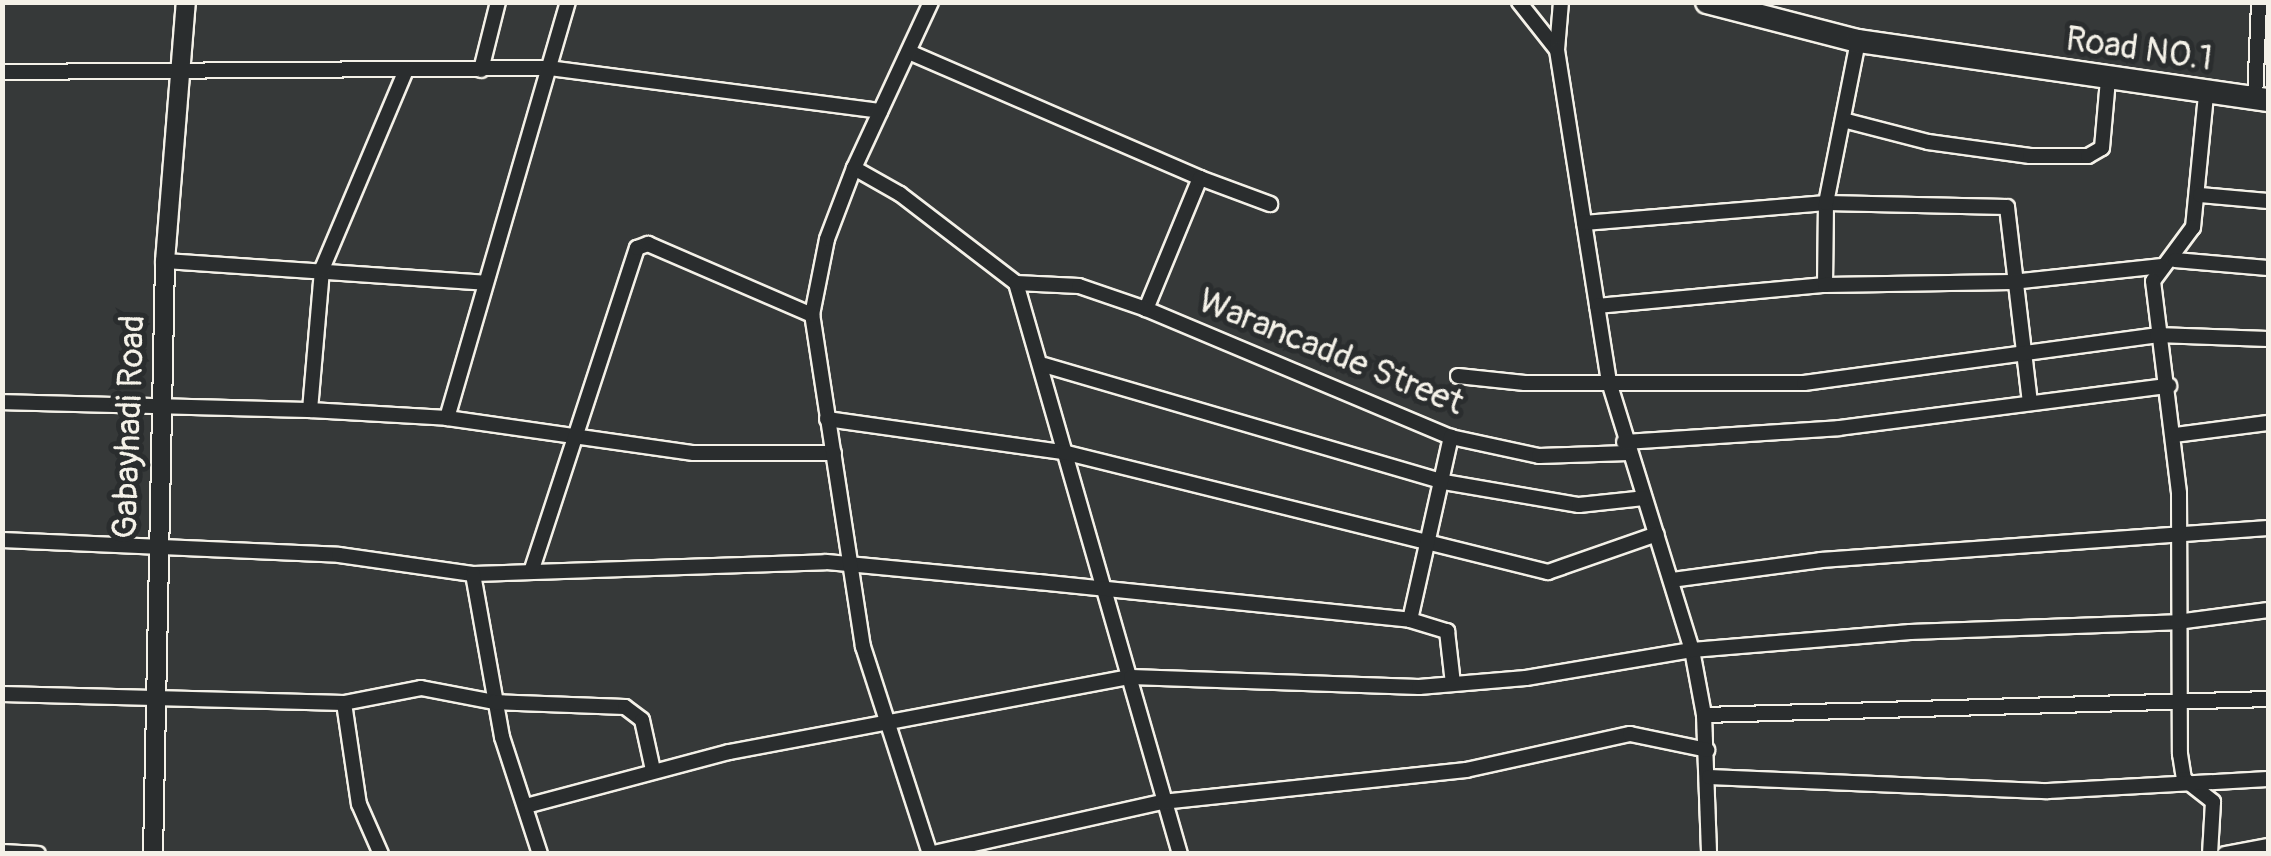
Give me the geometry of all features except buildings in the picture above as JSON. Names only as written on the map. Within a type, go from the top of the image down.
[{"type":"highway","name":"Road NO.1","points":[[1706,2],[1858,41],[2206,95],[2262,100]]},
{"type":"street","name":"Gabayhadi Road","points":[[153,854],[165,262],[176,73],[186,2]]},
{"type":"street","points":[[481,70],[498,2]]},
{"type":"street","points":[[448,418],[568,2]]},
{"type":"street","points":[[931,2],[854,168],[827,240],[812,315],[850,564],[882,720],[930,853],[1162,802],[1466,770],[1630,734],[1707,750]]},
{"type":"street","points":[[1519,2],[1557,50]]},
{"type":"street","points":[[1561,2],[1557,50],[1609,382],[1626,448],[1692,650],[1704,716],[1710,777],[1708,854]]},
{"type":"street","points":[[2259,2],[2262,100]]},
{"type":"street","points":[[1825,285],[1826,202],[1858,41]]},
{"type":"street","points":[[910,52],[1200,178],[1270,204]]},
{"type":"street","points":[[2,72],[549,68],[880,112]]},
{"type":"street","points":[[310,410],[322,269],[406,70]]},
{"type":"street","points":[[1843,120],[1928,142],[2030,156],[2088,156],[2102,148],[2108,80]]},
{"type":"street","points":[[2206,95],[2200,195],[2188,242],[2153,281],[2157,335],[2175,436],[2184,779],[2213,802],[2210,854]]},
{"type":"street","points":[[854,168],[900,194],[1016,283],[1044,365],[1064,452],[1180,854]]},
{"type":"street","points":[[1146,308],[1200,178]]},
{"type":"street","points":[[2200,195],[2268,201]]},
{"type":"street","points":[[1584,223],[1826,202],[2007,207],[2012,215],[2012,282],[2030,402]]},
{"type":"street","points":[[532,570],[642,245],[812,315]]},
{"type":"street","points":[[165,262],[322,269],[485,284]]},
{"type":"street","points":[[1597,306],[1825,285],[2012,282],[2169,263],[2268,268]]},
{"type":"street","name":"Warancadde Street","points":[[1016,283],[1079,286],[1146,308],[1451,437],[1538,456],[1822,430],[2169,386]]},
{"type":"street","points":[[1458,376],[1804,383],[2157,335],[2268,340]]},
{"type":"street","points":[[1044,365],[1444,482],[1596,506],[1644,498]]},
{"type":"street","points":[[2,402],[310,410],[448,418],[694,453],[834,453]]},
{"type":"street","points":[[827,419],[1064,452],[1548,572],[1657,534]]},
{"type":"street","points":[[2175,436],[2268,424]]},
{"type":"street","points":[[1410,620],[1444,482],[1451,437]]},
{"type":"street","points":[[1672,580],[1822,560],[2178,538],[2268,528]]},
{"type":"street","points":[[2,540],[339,554],[473,574],[850,564],[1410,620],[1446,631],[1453,684]]},
{"type":"street","points":[[473,574],[494,702],[540,854]]},
{"type":"street","points":[[526,806],[653,770],[882,720],[1130,677],[1360,688],[1453,684],[1692,650],[1910,632],[2177,622],[2268,610]]},
{"type":"street","points":[[2,694],[155,694],[344,704],[421,688],[494,702],[636,711],[653,770]]},
{"type":"street","points":[[1704,716],[2268,699]]},
{"type":"street","points":[[344,704],[359,804],[381,854]]},
{"type":"street","points":[[1710,777],[2048,791],[2157,790],[2184,779],[2268,779]]},
{"type":"street","points":[[2225,854],[2268,846]]},
{"type":"street","points":[[2,852],[38,854]]}]
